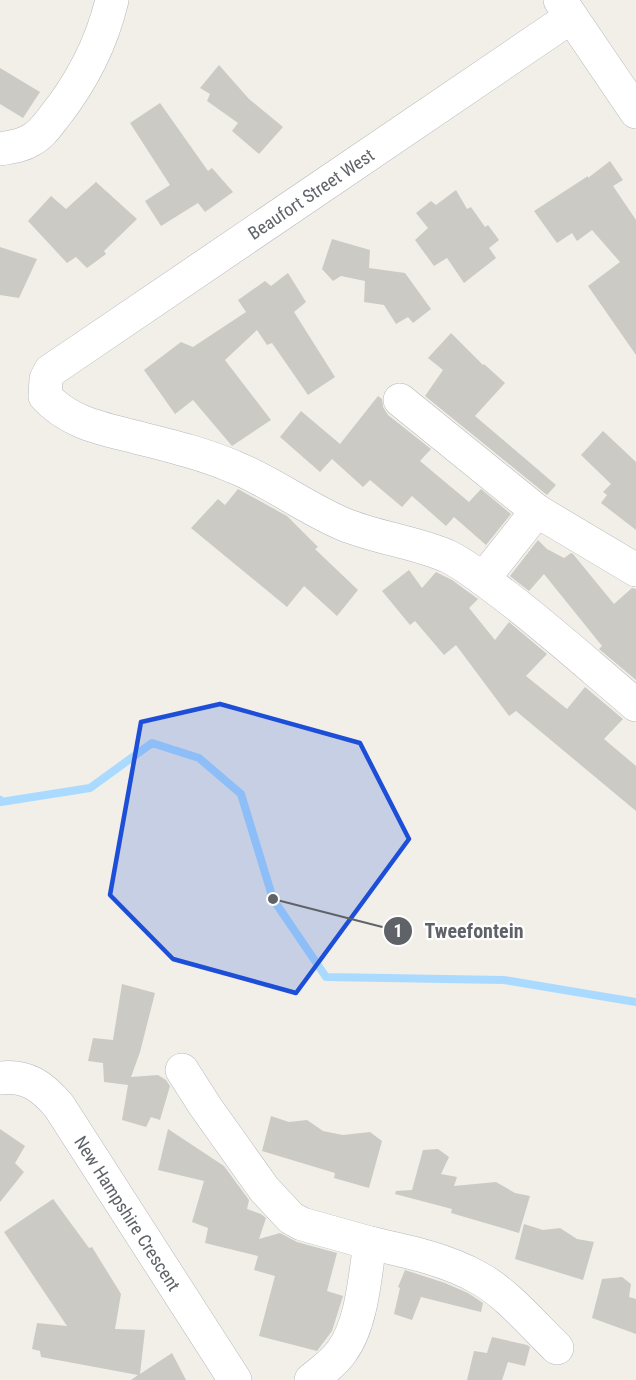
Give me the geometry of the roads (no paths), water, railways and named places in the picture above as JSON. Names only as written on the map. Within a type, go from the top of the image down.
[{"type":"street","points":[[0,149],[15,147],[32,140],[41,133],[70,98],[101,38],[112,0]]},
{"type":"street","points":[[566,9],[636,112]]},
{"type":"street","name":"Beaufort Street West","points":[[483,579],[447,556],[369,535],[322,515],[268,483],[234,467],[176,448],[88,425],[56,408],[45,396],[46,379],[50,371],[566,9]]},
{"type":"street","points":[[400,400],[537,512],[636,570]]},
{"type":"street","points":[[537,512],[483,579],[525,611],[636,705]]},
{"type":"street","points":[[182,1070],[264,1189],[291,1218],[302,1224],[436,1261],[478,1277],[495,1288],[557,1348]]},
{"type":"street","name":"New Hampshire Crescent","points":[[0,1078],[17,1076],[33,1083],[47,1092],[59,1106],[235,1380]]},
{"type":"street","points":[[311,1380],[335,1360],[350,1337],[357,1319],[370,1243]]},
{"type":"waterway","points":[[0,800],[1,802],[90,788],[152,743],[199,758],[241,794],[273,899],[326,977],[504,980],[636,1002]]},
{"type":"place","name":"Tweefontein","points":[[273,899]]}]
